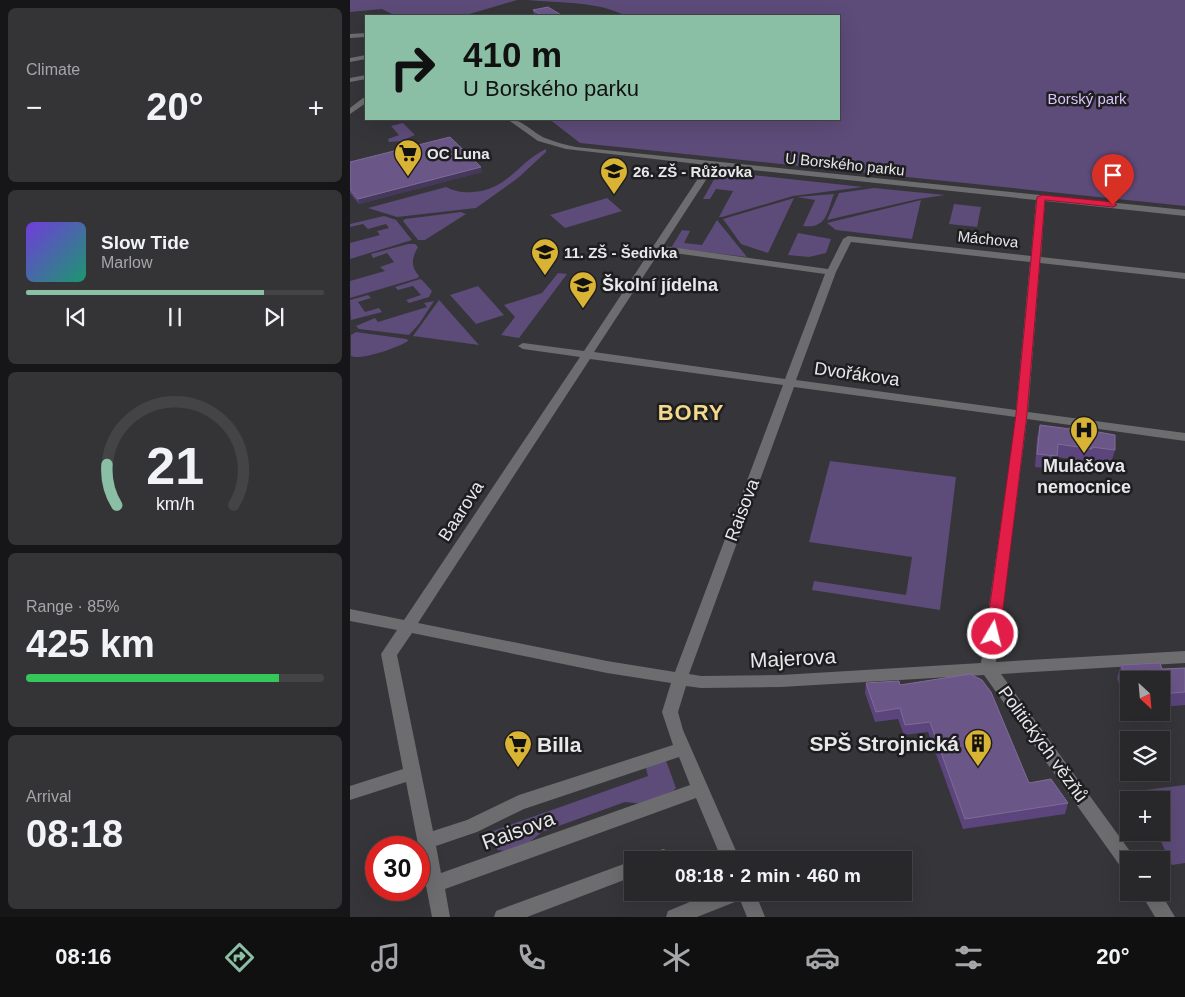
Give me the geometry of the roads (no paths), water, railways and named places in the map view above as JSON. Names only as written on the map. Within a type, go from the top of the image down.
[{"type":"street","points":[[350,36],[365,35]]},
{"type":"street","points":[[350,60],[365,57]]},
{"type":"street","points":[[350,80],[365,77]]},
{"type":"street","points":[[350,112],[365,101]]},
{"type":"street","name":"U Borského parku","points":[[512,120],[538,138],[558,146],[712,164],[1185,213]]},
{"type":"street","name":"Baarova","points":[[425,836],[388,654],[408,627],[712,164]]},
{"type":"street","name":"Politických vězňů","points":[[1042,197],[1022,414],[988,668],[1120,851]]},
{"type":"street","name":"Máchova","points":[[848,239],[1185,276]]},
{"type":"street","name":"Raisova","points":[[728,851],[675,730],[670,712],[678,680],[790,382],[832,272],[848,239]]},
{"type":"street","points":[[658,248],[832,272]]},
{"type":"street","name":"Dvořákova","points":[[524,346],[1185,437]]},
{"type":"street","name":"Majerova","points":[[350,615],[678,680],[728,683],[1185,657]]},
{"type":"street","name":"Raisova","points":[[430,840],[471,826],[519,802],[683,749]]},
{"type":"street","points":[[350,793],[412,773]]},
{"type":"street","name":"Raisova","points":[[435,884],[700,788]]},
{"type":"street","name":"Baarova","points":[[430,860],[441,917]]},
{"type":"street","points":[[502,917],[624,872]]},
{"type":"street","points":[[675,917],[715,901]]},
{"type":"street","points":[[750,901],[756,917]]},
{"type":"street","points":[[1155,901],[1166,917]]},
{"type":"place","name":"OC Luna","points":[[408,177]]},
{"type":"place","name":"26. ZŠ - Růžovka","points":[[614,195]]},
{"type":"place","name":"11. ZŠ - Šedivka","points":[[545,276]]},
{"type":"place","name":"Školní jídelna","points":[[583,309]]},
{"type":"place","name":"Mulačova nemocnice","points":[[1084,454]]},
{"type":"place","name":"SPŠ Strojnická","points":[[978,767]]},
{"type":"place","name":"Billa","points":[[518,768]]},
{"type":"district","name":"BORY","points":[[691,412]]},
{"type":"park label","name":"Borský park","points":[[1087,98]]}]
